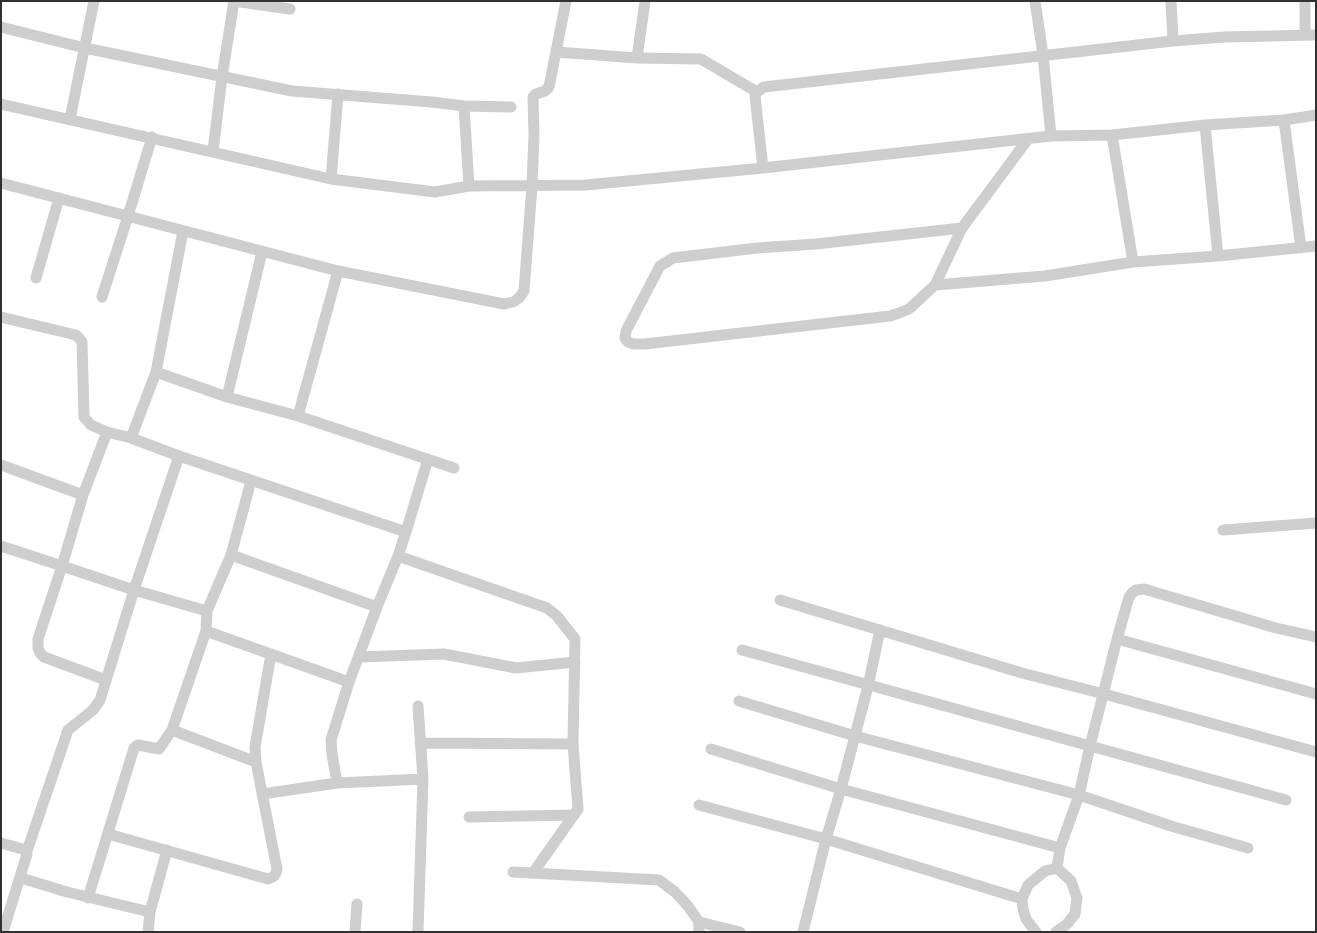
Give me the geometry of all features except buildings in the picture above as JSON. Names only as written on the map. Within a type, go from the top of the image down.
[{"type":"street","points":[[70,120],[94,1]]},
{"type":"street","points":[[213,151],[234,1],[290,9]]},
{"type":"street","points":[[1,183],[338,271],[504,304],[513,302],[524,291],[532,186],[533,97],[549,87],[566,1]]},
{"type":"street","points":[[637,58],[646,1]]},
{"type":"street","points":[[1035,1],[1043,55],[1051,136]]},
{"type":"street","points":[[1172,1],[1173,41]]},
{"type":"street","points":[[756,92],[764,87],[1173,41],[1224,37],[1310,35],[1305,1]]},
{"type":"street","points":[[1,27],[85,48],[292,91],[464,106],[511,106]]},
{"type":"street","points":[[556,52],[637,58],[701,59],[756,92]]},
{"type":"street","points":[[756,92],[763,168]]},
{"type":"street","points":[[331,179],[338,94]]},
{"type":"street","points":[[1,104],[331,179],[434,192],[469,186],[586,185],[763,168],[1051,136],[1112,135],[1205,125],[1284,120],[1316,115]]},
{"type":"street","points":[[464,106],[469,186]]},
{"type":"street","points":[[1284,120],[1301,248]]},
{"type":"street","points":[[1205,125],[1218,256]]},
{"type":"street","points":[[1112,135],[1133,262]]},
{"type":"street","points":[[102,297],[152,137]]},
{"type":"street","points":[[962,228],[673,258],[660,266],[626,331],[625,338],[628,342],[634,344],[645,344],[890,316],[909,309],[935,284],[962,228],[1028,139]]},
{"type":"street","points":[[36,278],[59,198]]},
{"type":"street","points":[[131,438],[156,372],[183,231]]},
{"type":"street","points":[[935,284],[1045,276],[1133,262],[1316,246]]},
{"type":"street","points":[[228,397],[262,252]]},
{"type":"street","points":[[298,416],[338,271]]},
{"type":"street","points":[[1,316],[76,335],[79,338],[82,342],[84,417],[91,425],[251,481],[406,532]]},
{"type":"street","points":[[156,372],[228,397],[298,416],[454,468]]},
{"type":"street","points":[[106,680],[44,656],[38,648],[38,639],[83,494],[107,432]]},
{"type":"street","points":[[3,932],[5,912],[21,878],[27,851],[68,730],[93,710],[100,700],[134,590],[179,456]]},
{"type":"street","points":[[338,783],[331,740],[358,657],[398,556],[428,459]]},
{"type":"street","points":[[1,465],[83,494]]},
{"type":"street","points":[[88,898],[134,748],[138,745],[159,749],[172,730],[206,631],[207,611],[231,556],[251,481]]},
{"type":"street","points":[[1223,530],[1316,523]]},
{"type":"street","points":[[1,546],[134,590],[207,611]]},
{"type":"street","points":[[231,556],[377,607]]},
{"type":"street","points":[[398,556],[547,608],[557,616],[575,639],[574,744],[578,809],[534,873]]},
{"type":"street","points":[[1057,868],[1060,848],[1079,795],[1129,597],[1136,590],[1144,589],[1276,628],[1316,637]]},
{"type":"street","points":[[780,600],[1022,673],[1316,752]]},
{"type":"street","points":[[803,932],[868,686],[880,630]]},
{"type":"street","points":[[206,631],[349,682]]},
{"type":"street","points":[[1118,639],[1316,694]]},
{"type":"street","points":[[742,650],[1286,800]]},
{"type":"street","points":[[108,834],[268,879],[273,877],[277,869],[256,762],[255,747],[271,654]]},
{"type":"street","points":[[358,657],[444,654],[516,668],[575,662]]},
{"type":"street","points":[[739,701],[855,736],[1079,795],[1171,826],[1248,848]]},
{"type":"street","points":[[418,706],[423,779],[418,932]]},
{"type":"street","points":[[172,730],[256,762]]},
{"type":"street","points":[[420,743],[574,744]]},
{"type":"street","points":[[711,750],[1060,848]]},
{"type":"street","points":[[262,794],[338,783],[423,779]]},
{"type":"street","points":[[699,805],[826,840],[1022,899]]},
{"type":"street","points":[[468,817],[574,815]]},
{"type":"street","points":[[1,843],[27,851]]},
{"type":"street","points":[[148,932],[150,912],[167,850]]},
{"type":"street","points":[[1036,932],[1026,919],[1022,899],[1028,884],[1045,871],[1057,868]]},
{"type":"street","points":[[1056,932],[1067,924],[1075,914],[1077,898],[1071,881],[1057,868]]},
{"type":"street","points":[[513,872],[658,880],[675,892],[688,906],[699,927],[740,932]]},
{"type":"street","points":[[21,878],[88,898],[150,912]]},
{"type":"street","points":[[355,932],[357,904]]}]
